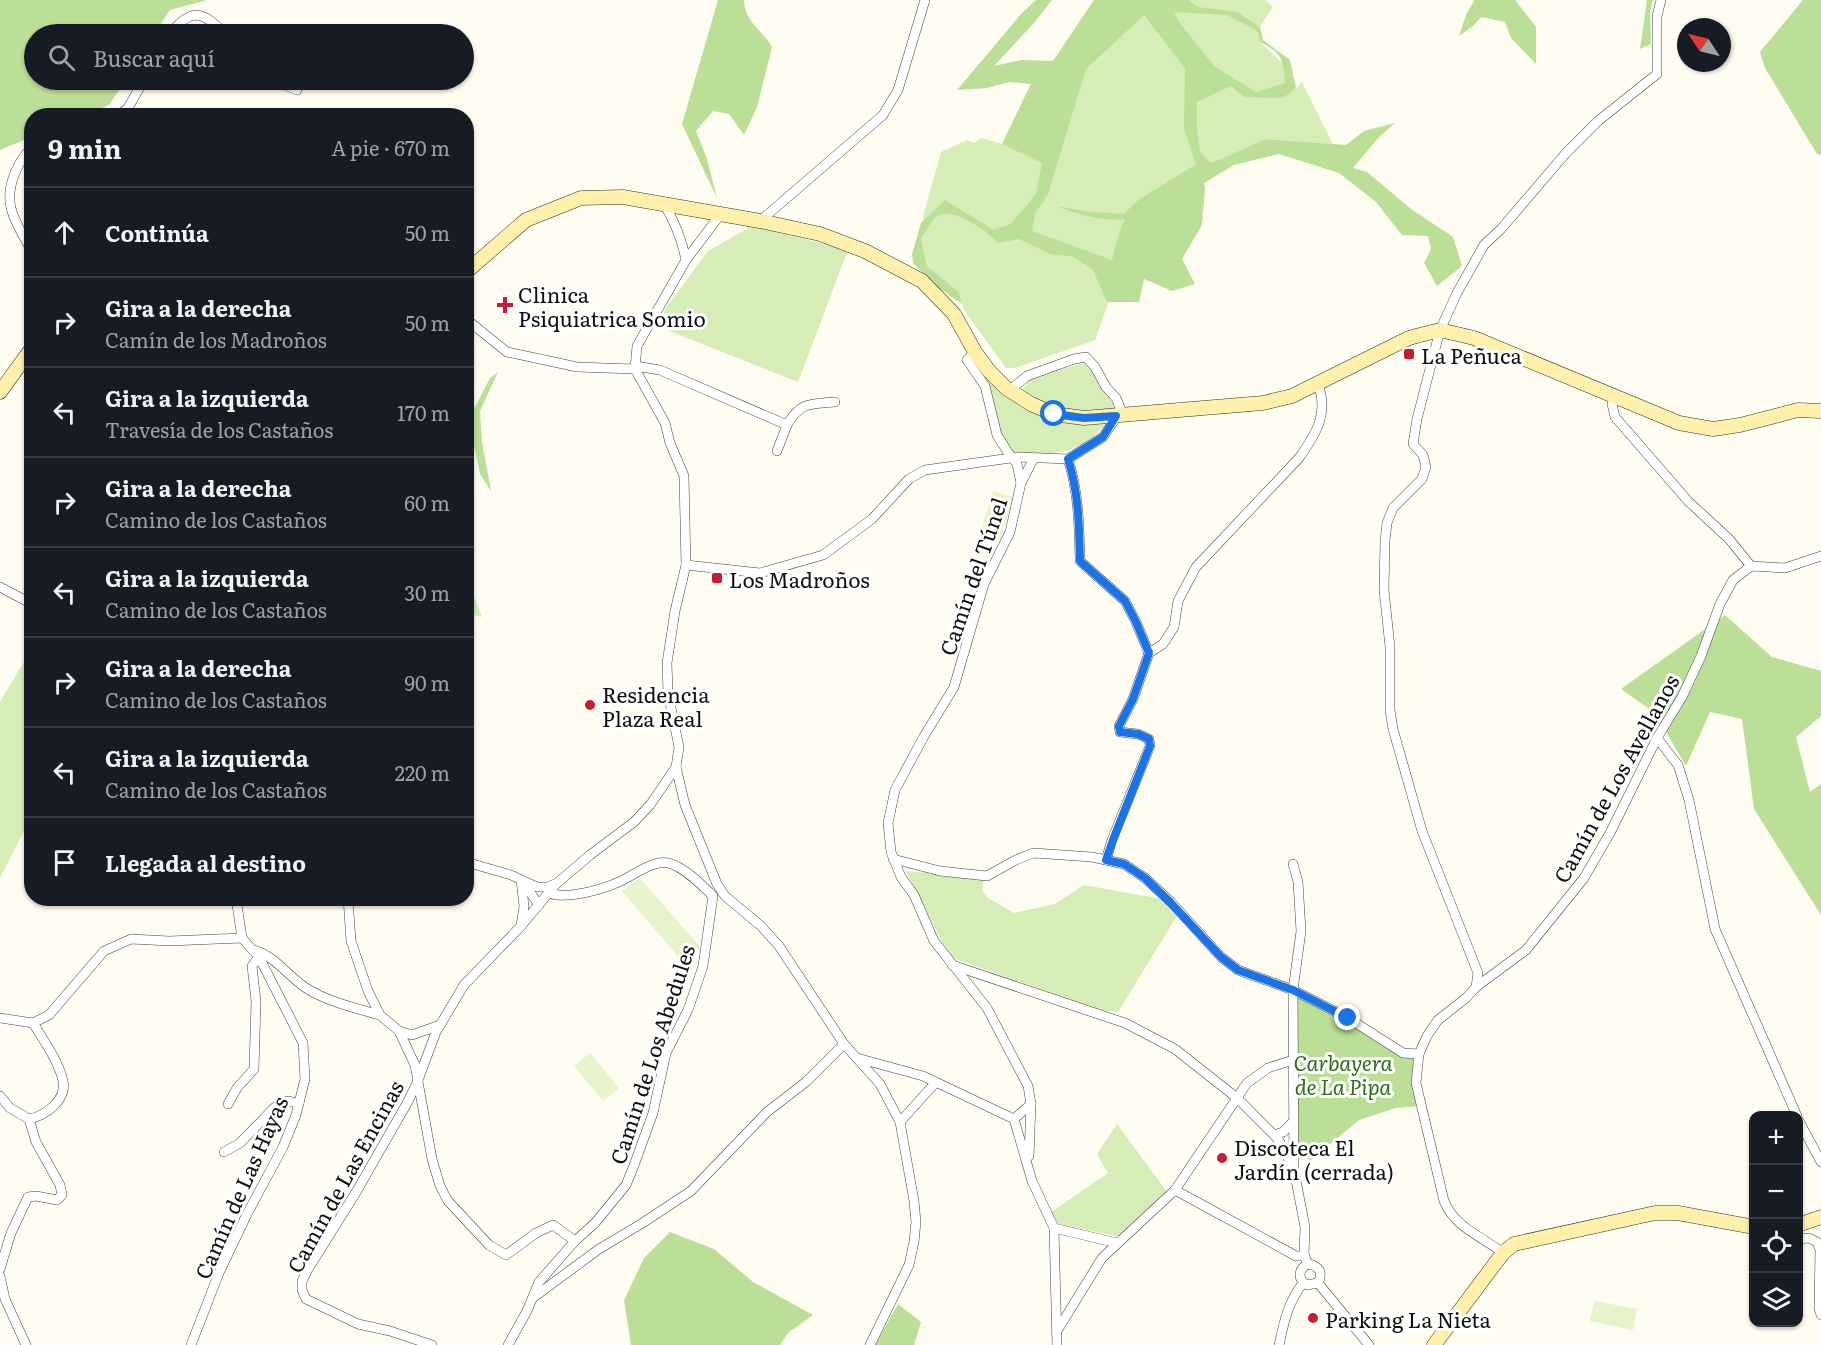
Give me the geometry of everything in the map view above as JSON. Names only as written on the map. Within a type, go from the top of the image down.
[{"type":"street","points":[[760,222],[883,115],[898,90],[926,0]]},
{"type":"street","points":[[1476,987],[1478,973],[1422,831],[1393,729],[1390,710],[1390,647],[1384,590],[1387,524],[1393,508],[1422,480],[1426,467],[1423,455],[1413,444],[1440,330],[1457,293],[1484,245],[1501,229],[1566,153],[1598,121],[1657,74],[1657,16],[1661,0]]},
{"type":"street","points":[[180,24],[192,14],[200,14],[215,24]]},
{"type":"street","points":[[128,108],[138,90]]},
{"type":"street","points":[[24,157],[17,165],[12,183],[10,207],[24,235]]},
{"type":"street","points":[[474,265],[526,220],[581,198],[623,197],[760,222],[829,238],[865,251],[922,281],[954,314],[989,371],[1010,390],[1031,404],[1054,414],[1084,418],[1263,403],[1292,396],[1409,338],[1440,330],[1474,338],[1678,423],[1713,429],[1740,425],[1798,410],[1821,411]]},
{"type":"street","points":[[664,204],[672,216],[686,260]]},
{"type":"street","points":[[720,215],[686,260],[637,346],[635,368],[665,423],[670,443],[684,477],[686,565],[675,611],[667,663],[668,693],[679,747],[676,767],[685,804],[717,884],[725,896],[761,926],[778,946],[844,1044],[880,1084],[900,1122],[914,1201],[916,1222],[914,1242],[909,1265],[870,1345]]},
{"type":"street","points":[[474,325],[507,352],[577,368],[660,370],[787,425]]},
{"type":"street","points":[[975,351],[967,360],[985,386],[997,435],[1006,451],[1014,458],[1021,483]]},
{"type":"street","points":[[1010,390],[1028,376],[1074,359],[1086,357],[1116,398],[1120,416]]},
{"type":"street","points":[[0,392],[24,359]]},
{"type":"street","points":[[1106,860],[1150,746],[1149,739],[1138,734],[1120,732],[1119,726],[1133,699],[1149,653],[1163,644],[1174,627],[1178,601],[1196,567],[1299,458],[1312,440],[1322,420],[1321,393],[1317,384]]},
{"type":"street","points":[[1616,396],[1612,404],[1615,417],[1688,501],[1729,539],[1751,566],[1785,568],[1821,556]]},
{"type":"street","points":[[777,452],[794,412],[804,406],[835,402]]},
{"type":"street","points":[[686,565],[760,573],[822,555],[872,519],[909,479],[925,470],[1014,458],[1068,459],[1103,437],[1120,416]]},
{"type":"street","points":[[1021,483],[1034,458]]},
{"type":"street","points":[[1068,459],[1074,477],[1079,511],[1080,561],[1125,601],[1149,653]]},
{"type":"street","name":"Camín del Túnel","points":[[1021,483],[1010,532],[984,584],[954,687],[895,790],[888,823],[893,859],[901,877],[914,895],[934,941],[987,1008],[1028,1086],[1031,1104],[1029,1167]]},
{"type":"street","name":"Camín de Los Avellanos","points":[[1503,1253],[1458,1222],[1449,1214],[1446,1207],[1418,1096],[1416,1083],[1419,1054],[1426,1036],[1438,1020],[1476,987],[1526,950],[1584,878],[1610,833],[1657,738],[1682,697],[1701,656],[1720,604],[1733,580],[1751,566]]},
{"type":"street","points":[[0,587],[24,600]]},
{"type":"street","points":[[1657,738],[1678,765],[1689,800],[1715,929],[1795,1111]]},
{"type":"street","name":"Camín de Las Encinas","points":[[432,1345],[390,1331],[357,1324],[306,1299],[302,1290],[308,1269],[355,1194],[417,1083],[440,1025],[464,985],[521,926],[556,884],[634,822],[650,805],[676,767]]},
{"type":"street","points":[[893,859],[940,872],[987,876],[1033,853],[1106,860],[1124,864],[1145,878],[1221,957],[1238,970],[1293,990],[1348,1018],[1403,1053],[1419,1054]]},
{"type":"street","name":"Camín de Los Abedules","points":[[549,893],[562,896],[590,891],[618,883],[657,863],[669,863],[693,877],[713,896],[703,966],[688,1010],[666,1053],[653,1113],[633,1168],[626,1185],[595,1223],[575,1241]]},
{"type":"street","points":[[1293,864],[1298,882],[1301,931],[1293,990],[1294,1170],[1305,1227],[1307,1260],[1300,1271],[1300,1277],[1307,1285],[1318,1283]]},
{"type":"street","points":[[474,865],[537,887],[556,884]]},
{"type":"street","points":[[521,880],[539,905]]},
{"type":"street","points":[[521,880],[524,906],[521,926]]},
{"type":"street","points":[[0,1018],[33,1023],[49,1015],[104,951],[131,939],[169,941],[242,938],[237,906]]},
{"type":"street","points":[[349,906],[351,941],[368,991],[380,1015],[399,1031],[412,1035],[440,1025]]},
{"type":"street","name":"Camín de Las Hayas","points":[[191,1345],[219,1273],[283,1147],[299,1104],[305,1079],[303,1043],[256,953],[242,938]]},
{"type":"street","points":[[228,1104],[237,1088],[254,1070],[256,1001],[252,966],[256,953],[263,952],[306,988],[330,1000],[380,1015]]},
{"type":"street","points":[[952,965],[1125,1023],[1175,1049],[1236,1098],[1278,1139],[1294,1170]]},
{"type":"street","points":[[0,1096],[10,1108],[29,1119],[40,1117],[48,1112],[56,1103],[62,1090],[63,1082],[48,1047],[33,1023]]},
{"type":"street","points":[[399,1031],[415,1065],[432,1159],[440,1186],[448,1201],[489,1245],[506,1255],[536,1233],[553,1225],[575,1241],[538,1282],[508,1345]]},
{"type":"street","points":[[532,1298],[599,1249],[691,1191],[767,1112],[807,1081],[844,1044]]},
{"type":"street","points":[[857,1058],[886,1064],[936,1082],[1014,1119],[1038,1196],[1054,1228],[1057,1345]]},
{"type":"street","points":[[1057,1331],[1102,1258],[1175,1190],[1247,1083],[1268,1068],[1293,1060]]},
{"type":"street","points":[[900,1122],[936,1082]]},
{"type":"street","points":[[224,1152],[240,1143],[274,1108],[283,1102],[299,1104]]},
{"type":"street","points":[[1014,1119],[1031,1104]]},
{"type":"street","points":[[0,1269],[11,1233],[28,1197],[36,1196],[57,1200],[62,1195],[60,1185],[36,1142],[29,1119]]},
{"type":"street","points":[[1274,1135],[1283,1132],[1293,1122]]},
{"type":"street","points":[[1803,1127],[1821,1162]]},
{"type":"street","points":[[1175,1190],[1315,1265],[1320,1270],[1321,1277],[1318,1283]]},
{"type":"street","points":[[1434,1345],[1503,1253],[1514,1244],[1655,1213],[1678,1213],[1749,1226]]},
{"type":"street","points":[[1803,1223],[1821,1217]]},
{"type":"street","points":[[1054,1228],[1117,1243]]},
{"type":"street","points":[[1803,1239],[1809,1238],[1817,1242],[1820,1249],[1819,1308],[1821,1315]]},
{"type":"street","points":[[0,1276],[5,1299],[26,1345]]},
{"type":"street","points":[[1279,1345],[1285,1314],[1293,1295],[1303,1282]]},
{"type":"street","points":[[1318,1283],[1369,1345]]},
{"type":"green space","points":[[0,0],[207,0],[170,10],[161,24],[24,24],[24,90],[119,90],[109,105],[102,108],[24,108],[24,140],[0,150]]},
{"type":"green space","points":[[718,0],[744,0],[747,15],[772,47],[757,107],[744,135],[729,114],[713,111],[696,131],[707,159],[717,198],[682,124]]},
{"type":"green space","points":[[1036,0],[1052,0],[994,66],[1022,60],[1053,61],[1094,0],[1188,0],[1198,7],[1237,12],[1260,27],[1263,40],[1290,60],[1296,88],[1283,98],[1244,97],[1231,86],[1197,102],[1200,152],[1211,163],[1266,139],[1346,145],[1364,131],[1395,123],[1379,137],[1353,168],[1367,172],[1411,209],[1453,237],[1462,266],[1437,286],[1424,263],[1431,249],[1428,236],[1402,235],[1376,202],[1339,173],[1279,154],[1234,165],[1204,183],[1202,225],[1182,259],[1195,284],[1172,291],[1144,279],[1139,302],[1107,302],[1093,270],[1072,256],[1052,255],[1019,239],[998,243],[979,227],[962,217],[946,213],[939,215],[921,238],[927,266],[959,292],[962,304],[936,286],[913,263],[912,254],[921,223],[945,200],[994,230],[1011,224],[1036,194],[1042,163],[1002,144],[1031,84],[1009,82],[987,88],[957,90],[1022,13]],"holes":[[[1174,12],[1227,15],[1257,31],[1260,42],[1277,53],[1280,58],[1285,83],[1256,92],[1214,66],[1179,22]],[[1144,15],[1185,68],[1184,129],[1196,164],[1138,200],[1124,214],[1056,206],[1099,218],[1125,219],[1112,260],[1032,231],[1035,214],[1048,194],[1086,69]]]},
{"type":"green space","points":[[1144,0],[1266,0],[1273,7],[1257,31],[1260,42],[1284,65],[1296,88],[1302,82],[1333,144],[1266,139],[1211,163],[1196,164],[1138,200],[1119,233],[1113,260],[1112,292],[1095,340],[1015,368],[1006,368],[964,310],[959,292],[927,266],[921,238],[924,213],[941,152],[967,140],[974,143],[982,138],[1002,144],[1031,84]]},
{"type":"green space","points":[[1472,0],[1515,0],[1536,27],[1536,64],[1511,38],[1505,22],[1481,17],[1459,36],[1466,15],[1474,1]]},
{"type":"green space","points":[[1647,0],[1653,0],[1650,12],[1651,44],[1640,49]]},
{"type":"green space","points":[[1803,0],[1821,0],[1821,155],[1817,154],[1765,68],[1760,52]]},
{"type":"green space","points":[[752,226],[848,250],[798,382],[657,326],[666,308],[708,251]]},
{"type":"green space","points":[[1084,363],[1096,374],[1115,408],[1106,423],[1095,435],[1072,449],[1044,454],[1011,451],[1002,434],[986,380],[1014,401],[1031,378]]},
{"type":"green space","points":[[498,372],[480,411],[482,442],[491,491],[480,474],[474,445],[474,409],[490,378]]},
{"type":"green space","points":[[993,491],[1013,497],[1000,540],[980,534]]},
{"type":"green space","points":[[474,596],[482,617],[474,615]]},
{"type":"green space","points":[[1725,615],[1772,657],[1821,671],[1821,716],[1796,737],[1810,792],[1821,784],[1821,915],[1754,809],[1742,719],[1710,712],[1686,766],[1655,713],[1621,689]]},
{"type":"green space","points":[[24,662],[24,831],[0,878],[0,702]]},
{"type":"green space","points":[[906,871],[984,878],[982,890],[988,898],[1014,913],[1055,904],[1084,885],[1162,899],[1178,914],[1118,1012],[1099,1010],[953,958],[942,942]]},
{"type":"green space","points":[[640,878],[700,947],[683,962],[622,891]]},
{"type":"green space","name":"Carbayera de La Pipa","points":[[1293,990],[1403,1053],[1419,1054],[1420,1106],[1396,1108],[1359,1120],[1311,1160],[1293,1153]]},
{"type":"green space","points":[[590,1053],[619,1088],[603,1101],[574,1066]]},
{"type":"green space","points":[[1117,1124],[1167,1192],[1120,1237],[1059,1224],[1050,1213],[1108,1173],[1097,1154]]},
{"type":"green space","points":[[670,1232],[714,1249],[753,1282],[813,1315],[788,1333],[780,1345],[631,1345],[624,1300],[644,1258]]},
{"type":"green space","points":[[1594,1301],[1637,1309],[1633,1330],[1590,1321]]},
{"type":"green space","points":[[898,1304],[921,1322],[914,1345],[875,1345]]},
{"type":"place","name":"Clinica Psiquiatrica Somio","points":[[505,305]]},
{"type":"place","name":"La Peñuca","points":[[1409,354]]},
{"type":"place","name":"Los Madroños","points":[[717,578]]},
{"type":"place","name":"Residencia Plaza Real","points":[[590,705]]},
{"type":"place","name":"Discoteca El Jardín (cerrada)","points":[[1222,1158]]},
{"type":"place","name":"Parking La Nieta","points":[[1313,1318]]},
{"type":"route","points":[[1054,414],[1084,418],[1116,416],[1103,437],[1068,459],[1074,477],[1079,511],[1080,561],[1125,601],[1149,653],[1133,699],[1119,726],[1120,732],[1138,734],[1149,739],[1150,746],[1106,860],[1124,864],[1145,878],[1221,957],[1238,970],[1293,990],[1348,1018]]}]
